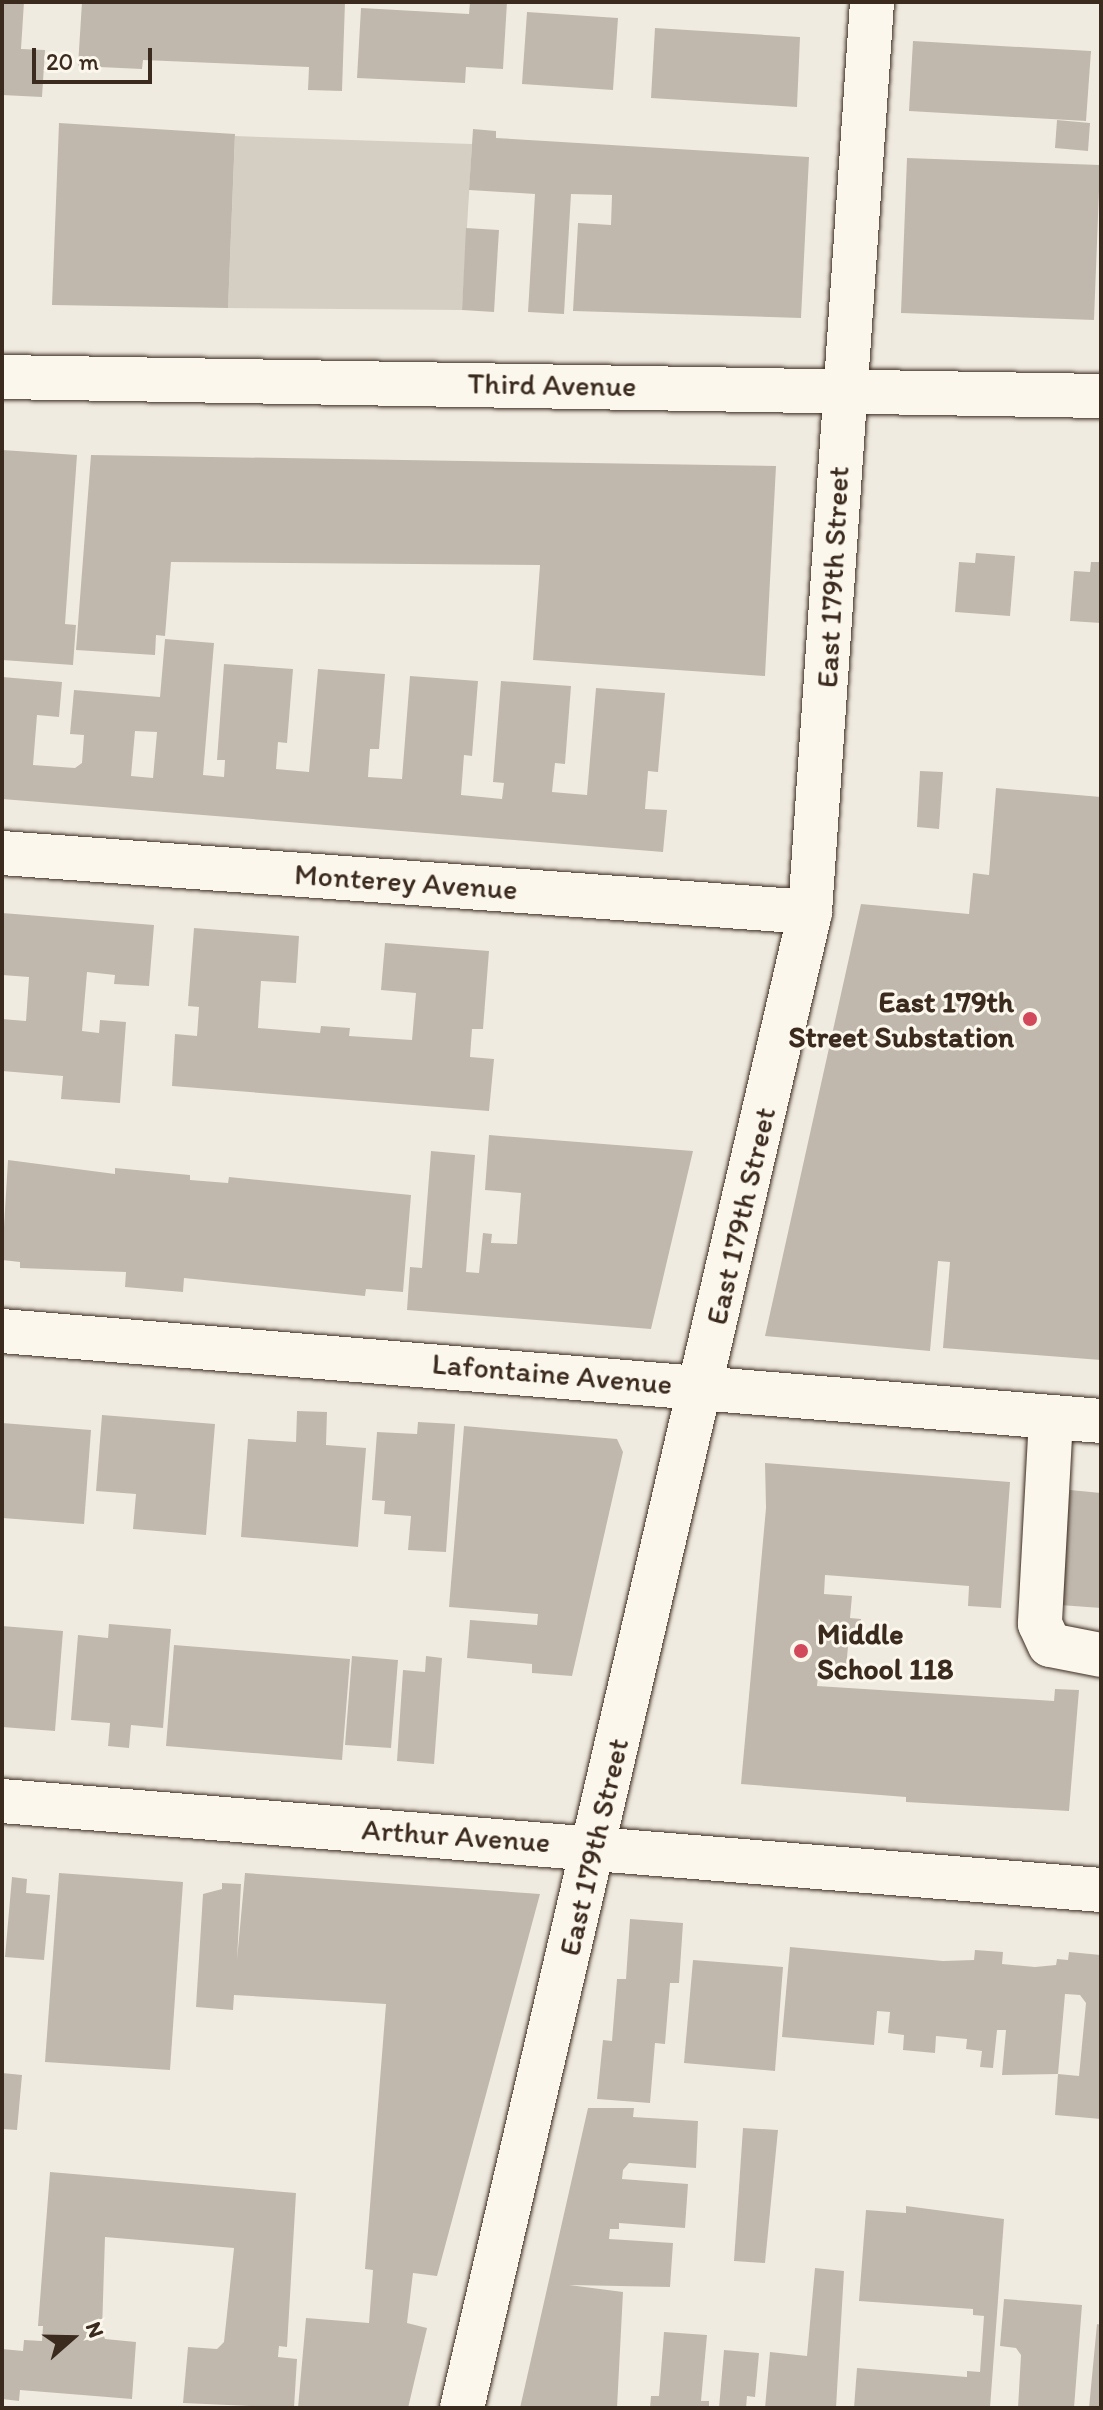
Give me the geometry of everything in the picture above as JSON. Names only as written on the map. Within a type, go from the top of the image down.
[{"type":"street","name":"East 179th Street","points":[[462,2408],[595,1847],[810,912],[872,2]]},
{"type":"street","name":"Third Avenue","points":[[2,377],[1101,396]]},
{"type":"street","name":"Monterey Avenue","points":[[2,853],[810,912]]},
{"type":"street","name":"Lafontaine Avenue","points":[[2,1331],[1101,1421]]},
{"type":"street","points":[[1051,1418],[1040,1624],[1050,1645],[1101,1655]]},
{"type":"street","name":"Arthur Avenue","points":[[2,1801],[1101,1890]]},
{"type":"shaded area","points":[[235,136],[472,144],[462,310],[228,308]]},
{"type":"building","points":[[2,2],[24,2],[21,49],[45,50],[42,97],[2,95]]},
{"type":"building","points":[[82,2],[345,2],[342,91],[308,90],[309,67],[143,60],[142,69],[78,66]]},
{"type":"building","points":[[470,2],[507,2],[503,69],[466,67],[465,83],[357,78],[361,8],[469,14]]},
{"type":"building","points":[[527,12],[618,18],[613,90],[522,84]]},
{"type":"building","points":[[655,28],[800,37],[797,107],[651,98]]},
{"type":"building","points":[[913,41],[1091,51],[1086,121],[909,111]]},
{"type":"building","points":[[1057,120],[1090,123],[1088,151],[1055,148]]},
{"type":"building","points":[[59,123],[235,134],[228,308],[52,305]]},
{"type":"building","points":[[473,129],[496,131],[496,138],[809,157],[801,318],[573,311],[578,223],[611,225],[612,195],[571,194],[564,314],[528,312],[535,194],[469,190]]},
{"type":"building","points":[[907,158],[1100,165],[1094,320],[901,313]]},
{"type":"building","points":[[466,228],[499,230],[494,312],[462,310]]},
{"type":"building","points":[[2,450],[77,455],[65,624],[76,625],[73,665],[2,660]]},
{"type":"building","points":[[91,455],[776,466],[765,676],[533,660],[540,565],[171,562],[165,636],[156,635],[155,655],[76,650]]},
{"type":"building","points":[[976,553],[1015,556],[1010,616],[955,612],[959,562],[975,563]]},
{"type":"building","points":[[1091,562],[1101,562],[1101,623],[1070,621],[1074,571],[1090,572]]},
{"type":"building","points":[[165,639],[214,643],[203,775],[224,777],[225,760],[217,760],[224,664],[293,669],[287,743],[278,742],[276,769],[309,772],[318,669],[385,674],[379,749],[370,749],[368,777],[402,779],[410,676],[478,681],[472,756],[464,755],[461,795],[502,799],[504,783],[493,782],[501,681],[571,686],[565,764],[555,763],[552,792],[587,795],[596,688],[665,693],[658,772],[648,771],[645,809],[667,810],[663,852],[2,799],[2,677],[62,682],[59,717],[37,715],[33,765],[75,768],[82,763],[84,735],[70,734],[74,690],[160,697]],"holes":[[[135,731],[157,732],[153,778],[131,776]]]},
{"type":"building","points":[[920,771],[943,772],[939,829],[917,827]]},
{"type":"building","points":[[996,788],[1101,797],[1101,1360],[943,1348],[950,1262],[938,1261],[930,1351],[765,1336],[861,904],[969,914],[973,873],[989,875]]},
{"type":"building","points":[[2,913],[154,925],[149,986],[114,984],[115,975],[87,972],[82,1031],[99,1033],[100,1020],[126,1022],[120,1103],[61,1099],[63,1076],[2,1071],[2,1019],[26,1021],[29,977],[2,975]]},
{"type":"building","points":[[194,928],[299,936],[296,983],[261,981],[258,1028],[320,1033],[321,1026],[350,1028],[349,1036],[412,1040],[416,993],[381,990],[385,943],[489,951],[483,1029],[472,1029],[470,1057],[494,1059],[489,1111],[172,1086],[175,1034],[197,1036],[199,1007],[188,1006]]},
{"type":"building","points":[[489,1135],[693,1151],[651,1329],[407,1310],[410,1267],[422,1268],[431,1151],[475,1155],[466,1272],[479,1273],[483,1233],[492,1234],[491,1243],[517,1244],[521,1193],[485,1190]]},
{"type":"building","points":[[8,1160],[115,1174],[115,1168],[190,1175],[190,1180],[228,1183],[229,1177],[411,1195],[403,1292],[366,1289],[365,1296],[184,1278],[183,1292],[125,1287],[126,1272],[20,1268],[20,1262],[2,1260]]},
{"type":"building","points":[[297,1411],[327,1412],[326,1445],[366,1448],[358,1547],[241,1537],[248,1439],[296,1442]]},
{"type":"building","points":[[102,1415],[215,1424],[206,1535],[133,1529],[136,1494],[96,1491]]},
{"type":"building","points":[[418,1422],[455,1424],[446,1552],[408,1550],[411,1516],[384,1514],[385,1501],[372,1500],[377,1432],[417,1434]]},
{"type":"building","points":[[2,1423],[91,1430],[84,1524],[2,1518]]},
{"type":"building","points":[[464,1426],[617,1439],[623,1452],[572,1676],[532,1673],[532,1664],[467,1658],[470,1620],[537,1625],[538,1614],[449,1607]]},
{"type":"building","name":"Middle School 118","points":[[765,1463],[1010,1482],[1001,1608],[968,1606],[969,1586],[825,1575],[824,1594],[852,1596],[850,1618],[861,1619],[860,1637],[849,1636],[846,1668],[819,1666],[817,1686],[1054,1701],[1055,1689],[1079,1690],[1069,1811],[906,1802],[906,1797],[741,1784],[766,1508]]},
{"type":"building","points":[[1070,1490],[1101,1493],[1101,1608],[1060,1605]]},
{"type":"building","points":[[109,1624],[171,1629],[163,1728],[131,1725],[129,1748],[108,1746],[110,1723],[71,1720],[78,1635],[108,1638]]},
{"type":"building","points":[[2,1626],[63,1631],[55,1731],[2,1727]]},
{"type":"building","points":[[174,1645],[350,1659],[342,1760],[166,1746]]},
{"type":"building","points":[[352,1656],[398,1660],[391,1748],[345,1745]]},
{"type":"building","points":[[426,1656],[442,1658],[434,1764],[397,1761],[403,1670],[425,1672]]},
{"type":"building","points":[[59,1873],[183,1882],[170,2070],[45,2062]]},
{"type":"building","points":[[245,1873],[540,1894],[437,2276],[413,2273],[407,2323],[427,2328],[408,2408],[298,2408],[306,2318],[369,2323],[373,2270],[365,2269],[386,2004],[234,1995],[233,2010],[196,2007],[203,1894],[222,1889],[222,1883],[241,1884],[237,1960]]},
{"type":"building","points":[[12,1877],[27,1879],[26,1893],[50,1895],[44,1960],[5,1957]]},
{"type":"building","points":[[630,1919],[683,1923],[679,1983],[670,1983],[665,2044],[655,2043],[650,2103],[597,2099],[603,2040],[612,2041],[617,1979],[626,1979]]},
{"type":"building","points":[[790,1947],[943,1961],[974,1960],[975,1950],[1003,1952],[1002,1964],[1035,1967],[1056,1965],[1057,1959],[1068,1960],[1069,1952],[1101,1955],[1101,2119],[1055,2115],[1058,2074],[1002,2075],[1006,2030],[997,2030],[993,2068],[980,2067],[982,2051],[966,2049],[967,2039],[936,2036],[935,2053],[903,2050],[904,2035],[888,2033],[890,2012],[877,2011],[874,2045],[782,2037]],"holes":[[[1065,1994],[1080,1995],[1086,2003],[1079,2076],[1058,2074]]]},
{"type":"building","points":[[693,1960],[783,1967],[775,2071],[684,2063]]},
{"type":"building","points":[[2,2073],[22,2075],[17,2130],[2,2129]]},
{"type":"building","points":[[588,2108],[634,2108],[633,2117],[698,2121],[696,2168],[629,2163],[623,2170],[622,2179],[688,2184],[685,2228],[619,2223],[619,2229],[610,2229],[609,2239],[673,2243],[670,2287],[569,2285],[623,2292],[617,2408],[520,2408]]},
{"type":"building","points":[[743,2128],[778,2130],[765,2263],[734,2261]]},
{"type":"building","points":[[50,2172],[296,2193],[287,2347],[279,2346],[278,2357],[297,2359],[294,2408],[183,2403],[188,2347],[217,2349],[224,2342],[234,2248],[105,2237],[102,2331],[105,2339],[136,2342],[132,2399],[20,2390],[19,2401],[2,2399],[2,2349],[23,2351],[24,2340],[42,2341],[43,2326],[38,2326]]},
{"type":"building","points":[[906,2206],[1004,2219],[990,2408],[854,2408],[857,2368],[967,2377],[967,2371],[980,2372],[984,2316],[973,2315],[973,2309],[859,2301],[866,2210],[906,2213]]},
{"type":"building","points":[[815,2268],[844,2271],[836,2408],[765,2408],[770,2352],[807,2356]]},
{"type":"building","points":[[1004,2299],[1082,2305],[1074,2408],[1018,2408],[1021,2355],[1016,2348],[1000,2346]]},
{"type":"building","points":[[1097,2324],[1101,2325],[1101,2408],[1089,2408]]},
{"type":"building","points":[[664,2332],[707,2335],[701,2401],[709,2401],[709,2408],[650,2408],[651,2396],[659,2396]]},
{"type":"building","points":[[724,2350],[759,2353],[755,2397],[747,2396],[746,2408],[719,2408]]},
{"type":"place","name":"East 179th Street Substation","points":[[1030,1019]]},
{"type":"place","name":"Middle School 118","points":[[801,1651]]}]
